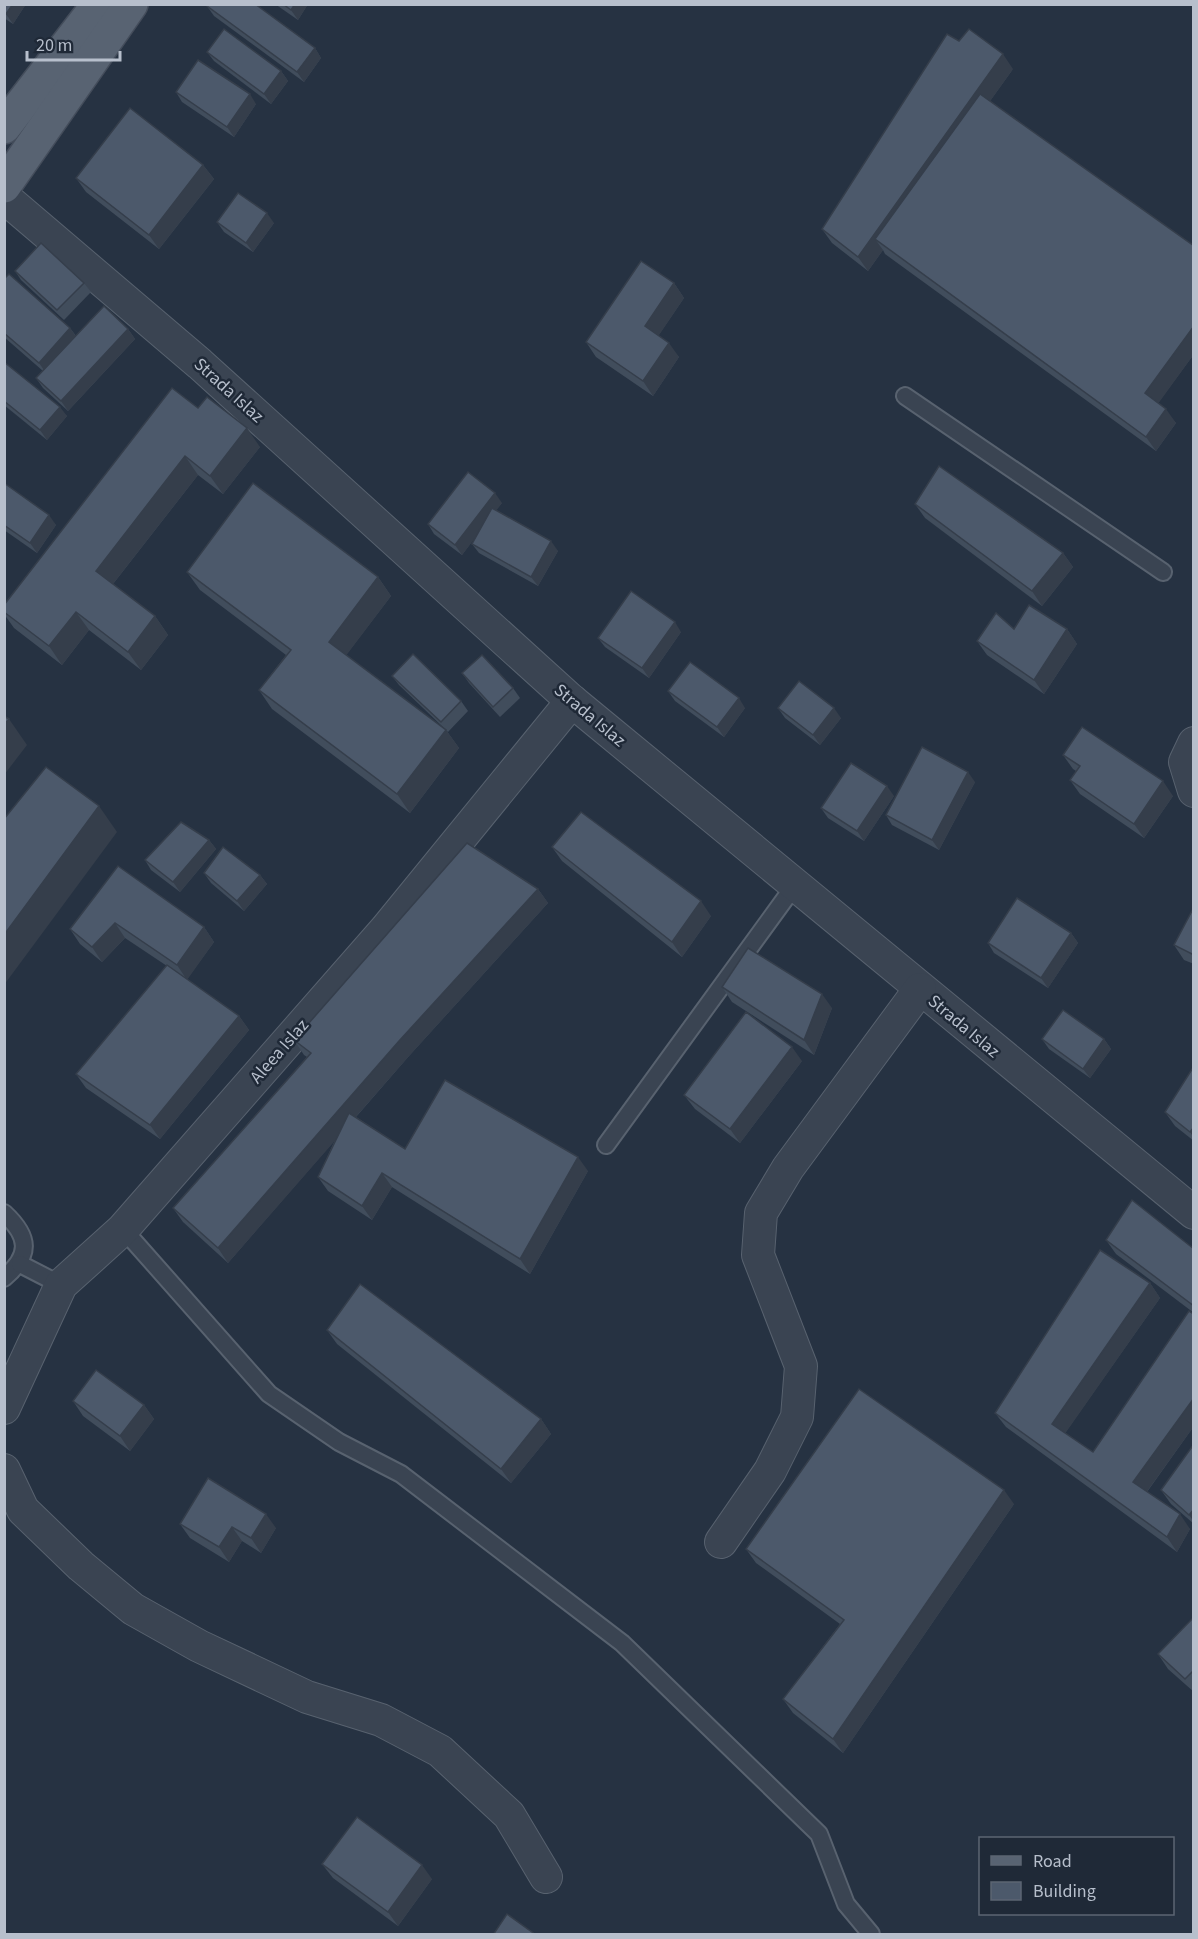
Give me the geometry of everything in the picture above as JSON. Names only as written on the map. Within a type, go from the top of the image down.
[{"type":"main road","points":[[4,128],[99,4]]},
{"type":"main road","points":[[4,186],[131,4]]},
{"type":"street","name":"Strada Islaz","points":[[4,197],[200,364],[572,701],[1193,1212]]},
{"type":"street","name":"Aleea Islaz","points":[[4,1408],[61,1285],[123,1229],[386,929],[572,701]]},
{"type":"street","points":[[1194,743],[1185,762],[1194,790]]},
{"type":"street","points":[[721,1542],[770,1471],[797,1417],[801,1366],[779,1303],[758,1255],[761,1214],[788,1168],[920,989]]},
{"type":"street","points":[[4,1470],[23,1510],[81,1566],[133,1609],[209,1651],[307,1697],[381,1720],[440,1751],[509,1815],[546,1876]]},
{"type":"lane","points":[[905,396],[1163,572]]},
{"type":"lane","points":[[606,1145],[795,885]]},
{"type":"lane","points":[[4,1214],[16,1225],[24,1248],[20,1264],[4,1278]]},
{"type":"lane","points":[[123,1229],[269,1395],[339,1442],[401,1474],[622,1643],[819,1834],[846,1904],[871,1935]]},
{"type":"lane","points":[[20,1264],[61,1285]]},
{"type":"building","points":[[4,4],[13,4],[6,14],[4,13]]},
{"type":"building","points":[[208,4],[255,4],[315,48],[297,72],[207,6]]},
{"type":"building","points":[[283,4],[295,4],[291,10]]},
{"type":"building","points":[[224,29],[281,71],[264,94],[207,52]]},
{"type":"building","points":[[969,29],[1003,54],[858,257],[822,229],[947,34],[959,41]]},
{"type":"building","points":[[198,60],[250,94],[227,127],[176,92]]},
{"type":"building","points":[[980,94],[1194,246],[1194,326],[1145,393],[1166,409],[1146,437],[875,239]]},
{"type":"building","points":[[130,108],[203,165],[149,235],[76,178]]},
{"type":"building","points":[[238,193],[267,213],[246,243],[217,222]]},
{"type":"building","points":[[41,243],[84,283],[57,310],[15,271]]},
{"type":"building","points":[[641,261],[674,283],[645,326],[669,343],[643,381],[586,342]]},
{"type":"building","points":[[9,274],[70,328],[39,363],[4,333],[4,279]]},
{"type":"building","points":[[104,306],[128,329],[61,401],[36,378]]},
{"type":"building","points":[[4,362],[60,407],[40,430],[4,401]]},
{"type":"building","points":[[172,388],[198,408],[207,397],[247,428],[210,476],[185,456],[96,571],[155,616],[128,652],[76,612],[49,646],[4,612],[4,605]]},
{"type":"building","points":[[939,466],[1063,553],[1032,591],[915,504]]},
{"type":"building","points":[[468,472],[495,493],[455,545],[428,524]]},
{"type":"building","points":[[4,483],[49,515],[30,543],[4,525]]},
{"type":"building","points":[[253,483],[378,577],[329,642],[446,730],[397,794],[259,690],[291,650],[187,572]]},
{"type":"building","points":[[492,508],[551,541],[531,577],[472,544]]},
{"type":"building","points":[[631,591],[675,622],[642,668],[598,638]]},
{"type":"building","points":[[1029,605],[1067,629],[1034,680],[977,641],[996,613],[1014,629]]},
{"type":"building","points":[[413,654],[461,701],[441,722],[392,676]]},
{"type":"building","points":[[482,655],[513,688],[493,707],[462,673]]},
{"type":"building","points":[[690,662],[739,698],[717,727],[668,691]]},
{"type":"building","points":[[799,681],[834,708],[813,735],[778,708]]},
{"type":"building","points":[[1082,727],[1163,781],[1134,824],[1070,780],[1080,766],[1063,755]]},
{"type":"building","points":[[922,747],[968,772],[932,840],[886,815]]},
{"type":"building","points":[[851,763],[887,786],[857,831],[821,808]]},
{"type":"building","points":[[46,767],[99,806],[4,935],[4,819]]},
{"type":"building","points":[[581,812],[701,901],[672,942],[552,847]]},
{"type":"building","points":[[181,822],[209,840],[173,882],[145,860]]},
{"type":"building","points":[[467,843],[538,889],[399,1041],[218,1248],[173,1208],[311,1053],[294,1040]]},
{"type":"building","points":[[223,847],[260,875],[237,901],[204,873]]},
{"type":"building","points":[[118,866],[204,927],[177,965],[115,923],[92,947],[70,929]]},
{"type":"building","points":[[1017,898],[1071,933],[1041,978],[988,943]]},
{"type":"building","points":[[1194,909],[1194,955],[1174,945]]},
{"type":"building","points":[[748,948],[822,994],[804,1040],[722,987]]},
{"type":"building","points":[[167,965],[239,1016],[150,1125],[76,1074]]},
{"type":"building","points":[[1063,1010],[1104,1039],[1083,1069],[1042,1039]]},
{"type":"building","points":[[746,1012],[792,1047],[730,1129],[684,1095]]},
{"type":"building","points":[[1194,1066],[1194,1127],[1190,1132],[1165,1112]]},
{"type":"building","points":[[445,1080],[578,1157],[520,1259],[382,1173],[362,1206],[318,1177],[349,1113],[405,1149]]},
{"type":"building","points":[[1132,1200],[1194,1249],[1194,1306],[1106,1240]]},
{"type":"building","points":[[1100,1250],[1150,1283],[1052,1424],[1093,1452],[1189,1311],[1194,1314],[1194,1398],[1133,1482],[1180,1514],[1167,1537],[995,1413]]},
{"type":"building","points":[[360,1284],[541,1419],[501,1469],[327,1330]]},
{"type":"building","points":[[96,1370],[144,1405],[120,1436],[73,1401]]},
{"type":"building","points":[[859,1389],[1004,1490],[833,1739],[783,1699],[844,1620],[746,1549]]},
{"type":"building","points":[[1194,1444],[1194,1509],[1189,1515],[1161,1490]]},
{"type":"building","points":[[208,1478],[266,1514],[251,1538],[232,1527],[219,1547],[180,1524]]},
{"type":"building","points":[[1194,1617],[1194,1670],[1185,1679],[1158,1654]]},
{"type":"building","points":[[357,1817],[422,1865],[388,1912],[322,1864]]},
{"type":"building","points":[[507,1914],[536,1935],[493,1935]]}]
